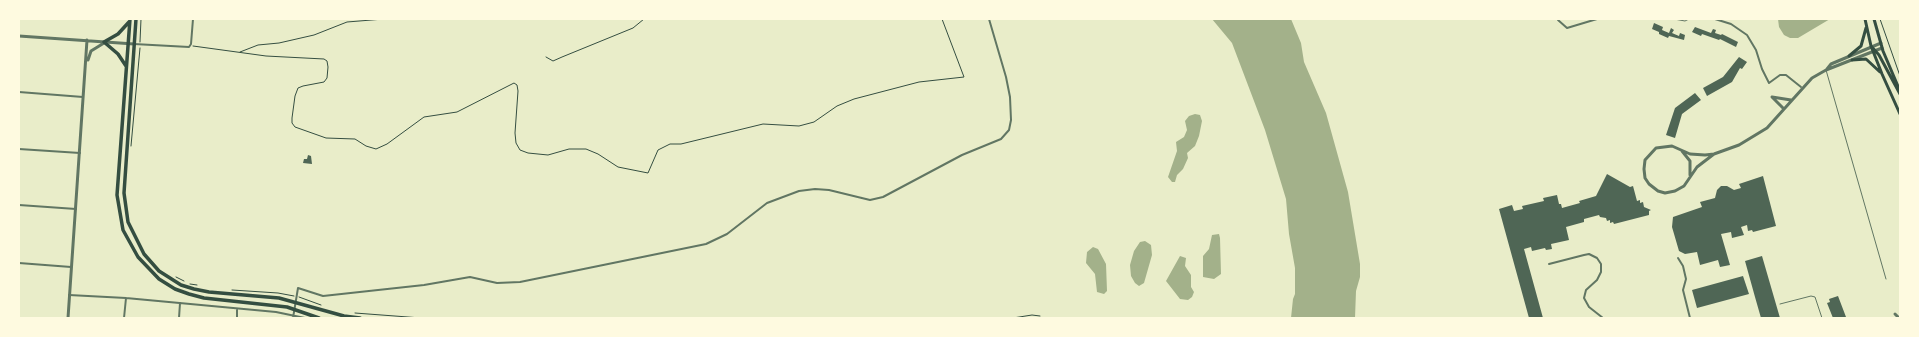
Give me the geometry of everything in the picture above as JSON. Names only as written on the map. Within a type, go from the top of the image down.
[{"type":"main road","points":[[136,19],[124,192],[128,222],[140,248],[160,272],[188,287],[209,292],[295,299],[344,316],[360,318]]},
{"type":"main road","points":[[1865,19],[1872,46],[1900,93]]},
{"type":"main road","points":[[1874,19],[1882,48],[1900,93]]},
{"type":"main road","points":[[126,68],[123,59],[104,42],[118,34],[130,20]]},
{"type":"main road","points":[[130,20],[117,195],[123,230],[138,257],[163,282],[175,289],[196,296],[294,308],[319,318]]},
{"type":"main road","points":[[1849,56],[1858,50],[1863,42],[1866,24]]},
{"type":"main road","points":[[1875,50],[1882,74],[1900,114]]},
{"type":"main road","points":[[1852,60],[1866,59],[1882,74]]},
{"type":"street","points":[[19,36],[128,44],[191,46],[193,19]]},
{"type":"street","points":[[293,318],[298,288],[317,295],[336,296],[424,285],[470,277],[497,284],[520,282],[706,244],[727,234],[763,206],[799,191],[822,189],[863,199],[881,198],[962,155],[1001,139],[1009,130],[1011,120],[1010,97],[1006,76],[990,19]]},
{"type":"street","points":[[1558,20],[1567,28],[1597,19]]},
{"type":"street","points":[[1715,19],[1731,24],[1747,35],[1756,50],[1762,69],[1769,83],[1780,76],[1786,75],[1801,87]]},
{"type":"street","points":[[68,318],[87,40]]},
{"type":"street","points":[[86,63],[91,51],[104,42]]},
{"type":"street","points":[[1826,70],[1831,64],[1881,43]]},
{"type":"street","points":[[1714,154],[1697,167],[1679,190],[1668,193],[1658,191],[1653,188],[1645,178],[1644,164],[1651,152],[1666,145],[1698,155],[1714,154],[1739,145],[1758,134],[1774,121],[1801,87],[1812,78],[1826,70],[1882,48]]},
{"type":"street","points":[[19,92],[84,97]]},
{"type":"street","points":[[1784,108],[1772,97],[1790,100]]},
{"type":"street","points":[[1677,148],[1683,151],[1690,161],[1690,177]]},
{"type":"street","points":[[19,149],[80,153]]},
{"type":"street","points":[[19,205],[76,209]]},
{"type":"street","points":[[1550,264],[1589,254],[1597,258],[1601,264],[1601,272],[1597,280],[1586,290],[1584,298],[1589,307],[1603,318]]},
{"type":"street","points":[[1678,258],[1683,266],[1686,279],[1683,290],[1690,318]]},
{"type":"street","points":[[19,263],[71,267]]},
{"type":"street","points":[[69,295],[126,298],[293,314],[305,318]]},
{"type":"street","points":[[124,318],[126,298]]},
{"type":"street","points":[[179,318],[180,303]]},
{"type":"street","points":[[237,318],[238,309]]},
{"type":"street","points":[[1895,314],[1899,318]]},
{"type":"lane","points":[[1674,19],[1685,21],[1689,19]]},
{"type":"lane","points":[[1826,70],[1886,279]]},
{"type":"lane","points":[[1780,304],[1810,296],[1815,297],[1822,318]]},
{"type":"path","points":[[131,152],[141,19]]},
{"type":"path","points":[[240,52],[258,45],[279,43],[314,35],[347,22],[384,19]]},
{"type":"path","points":[[546,57],[553,60],[566,55],[633,28],[644,19]]},
{"type":"path","points":[[191,46],[240,52],[324,59],[327,61],[327,78],[324,82],[298,88],[295,96],[292,118],[295,127],[326,138],[356,139],[366,146],[376,149],[387,144],[424,117],[457,112],[514,83],[517,85],[518,90],[515,133],[516,143],[520,150],[528,153],[548,155],[569,149],[586,149],[598,154],[618,167],[648,173],[658,150],[670,144],[681,144],[763,124],[799,126],[814,122],[837,106],[854,99],[919,82],[964,76],[942,19]]},
{"type":"path","points":[[1880,19],[1900,76]]},
{"type":"path","points":[[174,276],[185,282],[199,286]]},
{"type":"path","points":[[228,290],[278,293],[322,306]]},
{"type":"path","points":[[355,313],[421,318]]},
{"type":"path","points":[[1013,318],[1032,315],[1040,316]]},
{"type":"shaded area","points":[[1212,19],[1291,19],[1301,43],[1304,62],[1326,113],[1348,192],[1360,264],[1360,277],[1356,291],[1355,318],[1291,318],[1295,294],[1295,268],[1289,234],[1286,199],[1265,130],[1232,43]]},
{"type":"shaded area","points":[[1778,19],[1830,19],[1798,38],[1790,38],[1784,35],[1779,27]]},
{"type":"shaded area","points":[[1195,114],[1200,115],[1202,121],[1199,136],[1195,146],[1187,153],[1188,158],[1183,169],[1177,175],[1175,182],[1172,182],[1168,177],[1177,151],[1176,142],[1184,137],[1187,130],[1185,121],[1189,116]]},
{"type":"shaded area","points":[[1219,234],[1221,274],[1214,279],[1203,277],[1203,256],[1209,249],[1212,235]]},
{"type":"shaded area","points":[[1145,241],[1151,245],[1152,255],[1144,283],[1139,286],[1135,283],[1131,276],[1130,265],[1134,251],[1140,242]]},
{"type":"shaded area","points":[[1093,247],[1098,249],[1106,264],[1107,291],[1104,294],[1097,292],[1095,274],[1086,263],[1087,252]]},
{"type":"shaded area","points":[[1180,256],[1186,258],[1185,266],[1191,275],[1191,287],[1194,292],[1192,297],[1188,300],[1180,299],[1166,281]]},
{"type":"building","points":[[1654,23],[1663,27],[1662,30],[1669,33],[1671,28],[1674,30],[1672,33],[1679,36],[1680,33],[1685,35],[1684,40],[1669,36],[1668,38],[1659,34],[1659,32],[1652,29]]},
{"type":"building","points":[[1695,27],[1711,33],[1713,29],[1716,30],[1715,33],[1722,34],[1738,42],[1736,47],[1720,39],[1719,40],[1702,34],[1701,36],[1692,32]]},
{"type":"building","points":[[1739,57],[1747,62],[1742,69],[1740,68],[1732,82],[1707,96],[1703,88],[1723,77]]},
{"type":"building","points":[[1695,93],[1701,100],[1682,114],[1675,138],[1666,135],[1675,108]]},
{"type":"building","points":[[308,155],[311,156],[312,164],[303,163],[304,159],[307,159]]},
{"type":"building","points":[[1607,174],[1630,187],[1633,186],[1637,201],[1640,200],[1640,203],[1643,202],[1644,207],[1651,210],[1649,211],[1649,215],[1614,224],[1613,222],[1610,223],[1610,220],[1607,221],[1606,218],[1600,217],[1599,215],[1584,219],[1584,222],[1566,227],[1569,240],[1551,244],[1552,249],[1546,250],[1545,248],[1532,251],[1531,247],[1524,249],[1543,318],[1529,318],[1499,209],[1512,205],[1514,211],[1523,209],[1522,206],[1544,201],[1543,198],[1557,195],[1559,204],[1561,204],[1562,208],[1580,203],[1579,201],[1596,196]]},
{"type":"building","points":[[1763,176],[1776,226],[1753,232],[1752,230],[1748,231],[1747,225],[1741,227],[1744,235],[1732,238],[1731,232],[1721,234],[1730,265],[1720,267],[1718,260],[1700,265],[1697,252],[1685,254],[1679,251],[1672,227],[1673,217],[1702,207],[1700,202],[1715,198],[1717,190],[1721,186],[1727,186],[1734,190],[1741,188],[1739,184]]},
{"type":"building","points":[[1762,256],[1780,318],[1761,318],[1745,261]]},
{"type":"building","points":[[1743,276],[1749,294],[1697,308],[1692,290]]},
{"type":"building","points":[[1838,296],[1846,317],[1833,318],[1827,303],[1830,302],[1829,299]]}]
